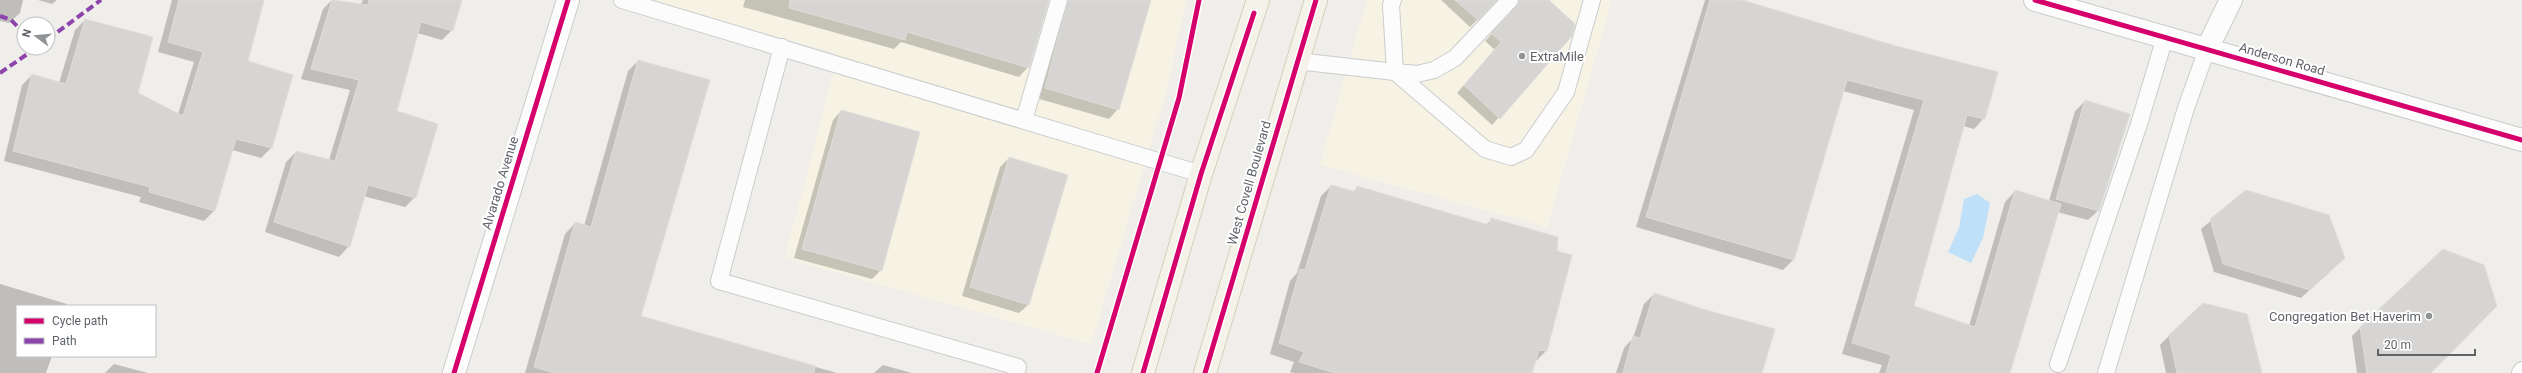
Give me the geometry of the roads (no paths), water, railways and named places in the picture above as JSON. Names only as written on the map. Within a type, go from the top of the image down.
[{"type":"main road","name":"Alvarado Avenue","points":[[454,373],[568,0]]},
{"type":"main road","name":"Anderson Road","points":[[2035,0],[2522,140]]},
{"type":"main road","points":[[2207,49],[2231,0]]},
{"type":"main road","name":"West Covell Boulevard","points":[[1205,373],[1297,61],[1316,2]]},
{"type":"main road","points":[[1143,373],[1201,174],[1255,4]]},
{"type":"lane","points":[[622,0],[1201,174]]},
{"type":"lane","points":[[1024,120],[1059,0]]},
{"type":"lane","points":[[1393,0],[1391,5],[1395,72],[1485,149],[1499,155],[1511,157],[1526,150],[1566,92],[1592,0]]},
{"type":"lane","points":[[1297,61],[1417,74],[1434,70],[1453,60],[1510,0]]},
{"type":"lane","points":[[2058,364],[2139,124],[2165,37]]},
{"type":"lane","points":[[782,47],[719,281],[1018,367],[1016,373]]},
{"type":"lane","points":[[2106,373],[2186,108],[2207,49]]},
{"type":"water","points":[[1977,194],[1990,203],[1983,238],[1971,263],[1948,252],[1959,228],[1964,199]]},
{"type":"place","name":"ExtraMile","points":[[1522,56]]},
{"type":"place","name":"Congregation Bet Haverim","points":[[2429,316]]}]
